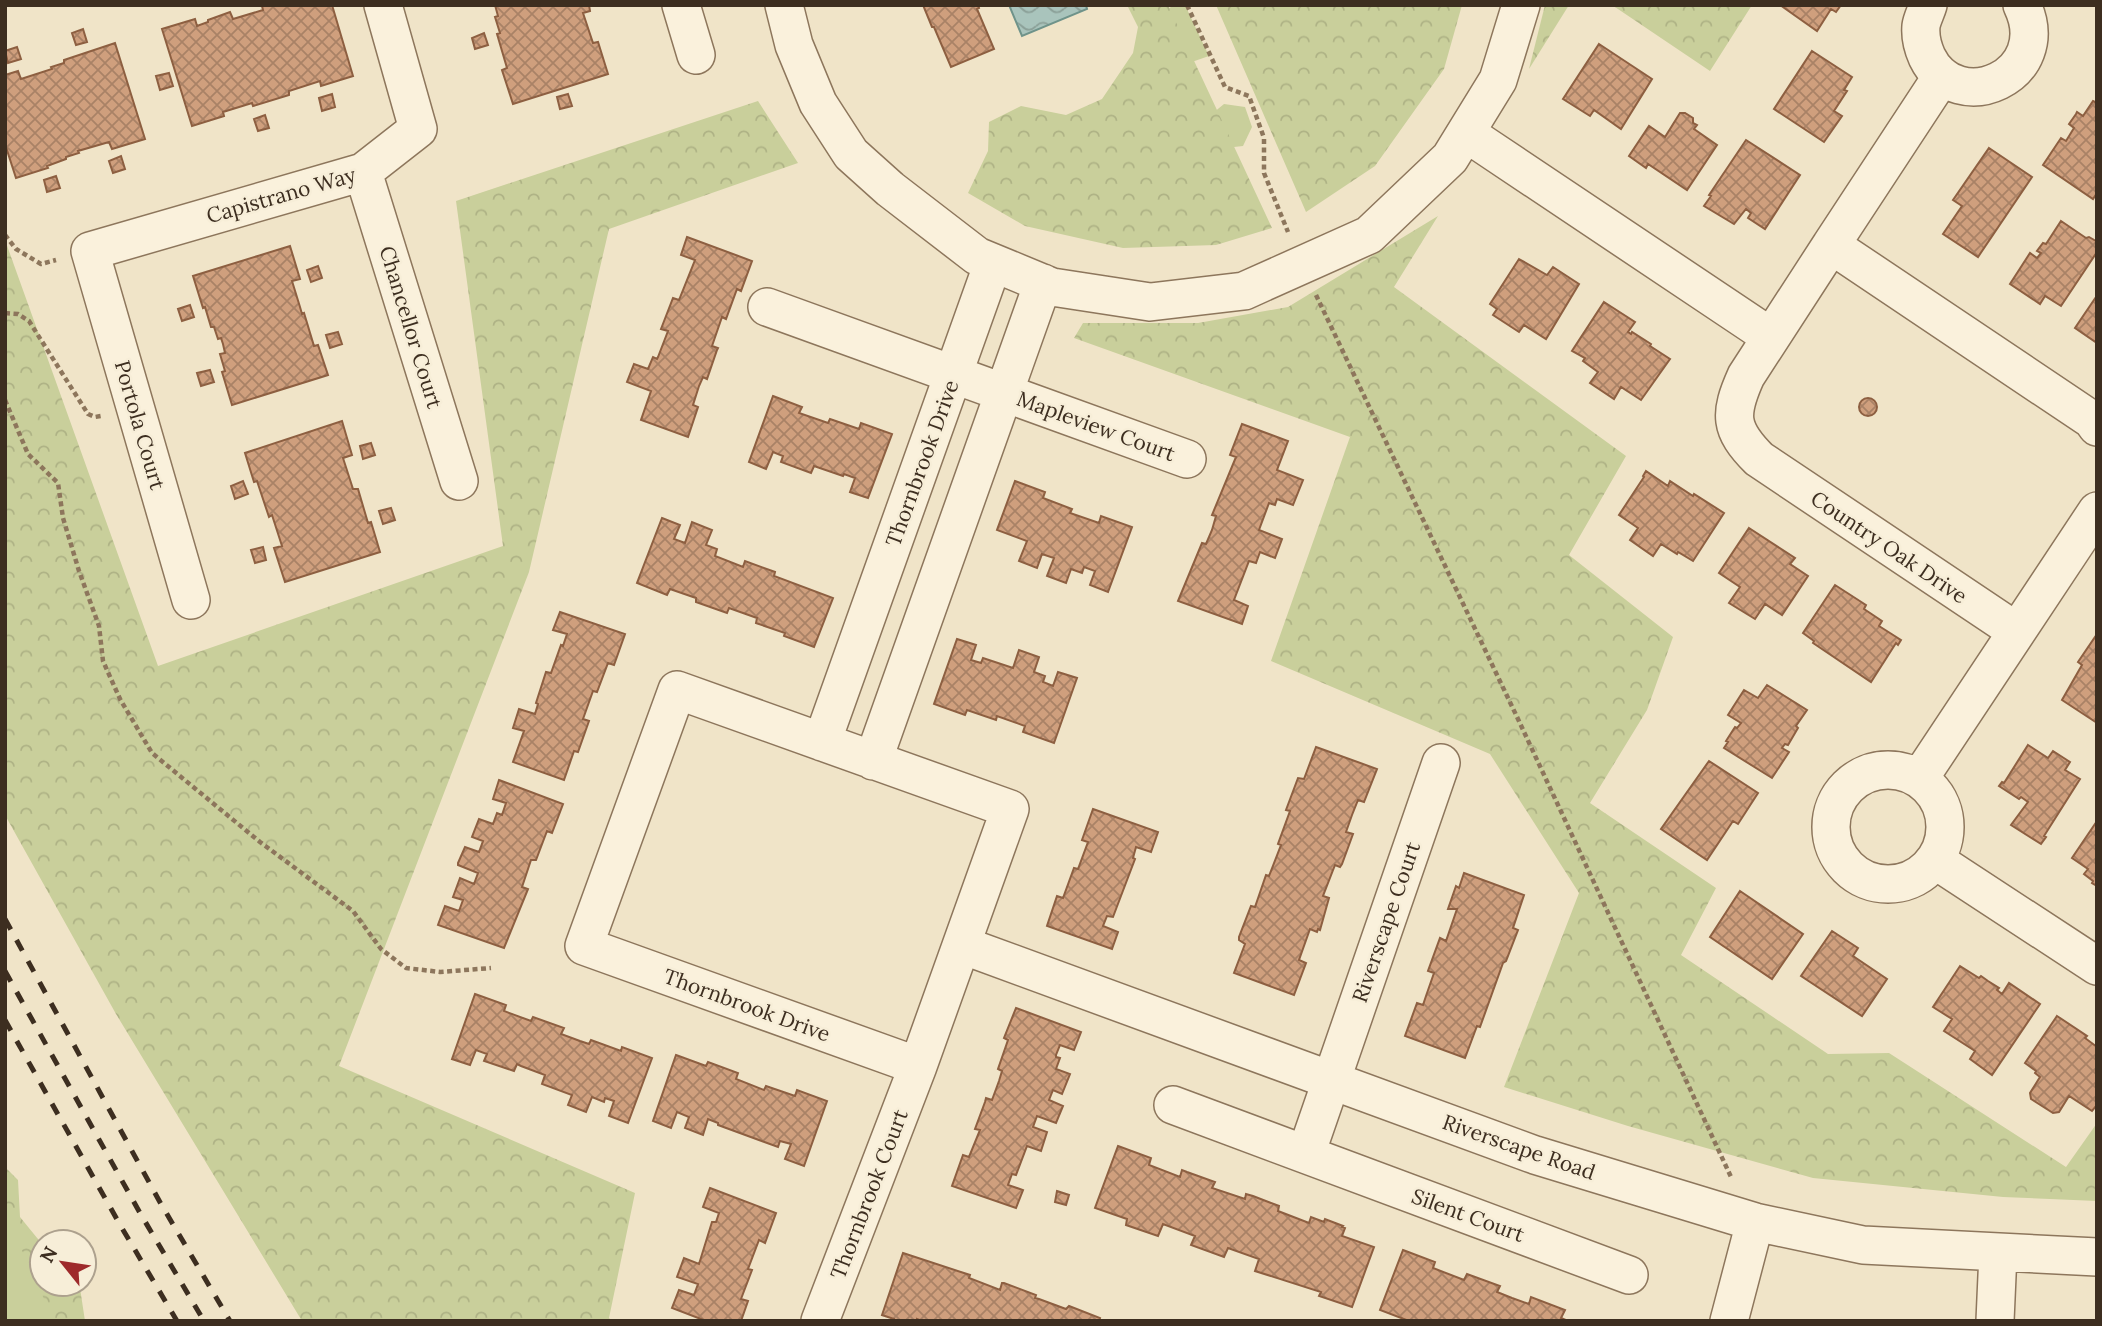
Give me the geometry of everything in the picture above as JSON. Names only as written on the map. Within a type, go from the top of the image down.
[{"type":"street","name":"Capistrano Way","points":[[90,251],[363,172],[418,129],[383,5]]},
{"type":"street","points":[[681,5],[696,55]]},
{"type":"street","points":[[784,5],[794,45],[818,103],[851,155],[915,209],[977,256],[1052,287],[1150,302],[1244,291],[1368,235],[1450,158],[1498,80],[1521,5]]},
{"type":"street","points":[[1928,5],[1921,25],[1922,47],[1931,66],[1948,80],[1968,87],[1990,86],[2009,76],[2023,60],[2030,40],[2028,19],[2022,5]]},
{"type":"street","name":"Country Oak Drive","points":[[1942,76],[1746,376],[1736,398],[1734,421],[1743,443],[1759,459],[2016,631]]},
{"type":"street","points":[[1466,132],[1771,337]]},
{"type":"street","name":"Chancellor Court","points":[[363,172],[459,481]]},
{"type":"street","points":[[1831,245],[2092,420],[2097,427]]},
{"type":"street","name":"Portola Court","points":[[90,251],[191,600]]},
{"type":"street","name":"Thornbrook Drive","points":[[822,743],[993,263]]},
{"type":"street","points":[[873,761],[1043,283]]},
{"type":"street","name":"Mapleview Court","points":[[766,307],[1187,459]]},
{"type":"street","points":[[1919,779],[2097,511]]},
{"type":"street","name":"Thornbrook Drive","points":[[677,690],[822,743],[1010,809],[918,1066],[584,946],[677,690]]},
{"type":"street","name":"Riverscape Court","points":[[1331,1082],[1441,763]]},
{"type":"street","points":[[1896,770],[1919,779],[1934,792],[1944,812],[1945,835],[1935,860],[1923,872],[1903,883],[1881,884],[1857,875],[1843,862],[1833,842],[1832,820],[1839,799],[1854,782],[1873,772],[1896,770]]},
{"type":"street","points":[[1935,860],[2097,966]]},
{"type":"street","name":"Riverscape Road","points":[[962,945],[1535,1155],[1755,1222],[1863,1245],[2097,1257]]},
{"type":"street","name":"Thornbrook Court","points":[[820,1321],[918,1066]]},
{"type":"street","points":[[1306,1154],[1331,1082]]},
{"type":"street","name":"Silent Court","points":[[1173,1105],[1629,1275]]},
{"type":"street","points":[[1729,1321],[1755,1222]]},
{"type":"street","points":[[1995,1321],[1998,1254]]},
{"type":"path","points":[[1187,5],[1225,87],[1249,96],[1264,138],[1264,173],[1301,265],[1732,1177]]},
{"type":"path","points":[[5,235],[16,249],[41,264],[90,251]]},
{"type":"path","points":[[5,313],[18,314],[29,321],[88,414],[95,417],[135,407]]},
{"type":"path","points":[[5,400],[28,454],[58,483],[62,518],[99,626],[103,661],[120,699],[152,753],[299,873],[353,911],[382,949],[406,968],[440,972],[491,968]]},
{"type":"green space","points":[[1127,5],[1168,5],[1272,228],[1216,245],[1123,248],[1025,226],[968,193],[988,151],[989,122],[1021,106],[1066,115],[1102,99],[1133,53],[1138,27]]},
{"type":"green space","points":[[1173,5],[1185,5],[1209,56],[1186,64],[1161,16]]},
{"type":"green space","points":[[1216,5],[1462,5],[1444,69],[1375,166],[1306,212]]},
{"type":"green space","points":[[1545,5],[1569,5],[1529,69]]},
{"type":"green space","points":[[1612,5],[1752,5],[1710,71]]},
{"type":"green space","points":[[758,101],[798,163],[609,229],[529,572],[339,1066],[635,1193],[609,1318],[612,1321],[302,1321],[116,1014],[5,815],[5,240],[158,666],[503,546],[456,201]]},
{"type":"green space","points":[[1224,104],[1245,107],[1252,127],[1243,146],[1225,148],[1213,113]]},
{"type":"green space","points":[[1438,216],[1394,287],[1626,456],[1569,555],[1673,637],[1647,710],[1590,803],[1716,888],[1681,955],[1828,1054],[1889,1053],[2066,1167],[2097,1123],[2097,1201],[2003,1197],[1813,1178],[1628,1126],[1504,1087],[1579,893],[1490,754],[1271,661],[1350,437],[1074,338],[1083,323],[1198,323],[1288,307]]},
{"type":"green space","points":[[5,1167],[18,1180],[20,1217],[29,1228],[28,1264],[5,1213]]},
{"type":"green space","points":[[5,1191],[28,1249],[28,1298],[55,1298],[76,1321],[5,1321]]},
{"type":"green space","points":[[44,1298],[82,1298],[85,1321],[54,1321]]},
{"type":"water","points":[[1009,5],[1086,5],[1087,9],[1022,36]]},
{"type":"building","points":[[264,5],[332,5],[353,76],[321,86],[320,81],[289,91],[289,95],[223,112],[224,116],[192,126],[162,29],[195,19],[197,26],[230,12],[233,19],[263,10]]},
{"type":"building","points":[[495,5],[589,5],[590,11],[583,13],[593,43],[598,42],[608,74],[513,104],[502,70],[507,68],[497,34],[500,33],[495,17],[498,16]]},
{"type":"building","points":[[923,5],[978,5],[977,9],[994,49],[951,67]]},
{"type":"building","points":[[1780,5],[1841,5],[1836,12],[1831,9],[1817,31]]},
{"type":"building","points":[[83,29],[87,42],[76,45],[72,33]]},
{"type":"building","points":[[484,33],[488,45],[475,49],[472,38]]},
{"type":"building","points":[[115,43],[145,139],[112,149],[109,142],[78,151],[79,153],[47,166],[48,168],[16,178],[5,144],[5,75],[18,71],[21,79],[52,69],[51,67],[64,63],[64,60]]},
{"type":"building","points":[[1599,44],[1652,79],[1621,129],[1594,110],[1590,116],[1563,99]]},
{"type":"building","points":[[17,47],[21,59],[8,63],[5,51]]},
{"type":"building","points":[[1812,51],[1852,77],[1844,90],[1847,91],[1834,111],[1842,116],[1824,142],[1774,109]]},
{"type":"building","points":[[169,73],[173,86],[160,90],[156,76]]},
{"type":"building","points":[[332,94],[335,107],[322,111],[319,98]]},
{"type":"building","points":[[568,94],[572,106],[560,109],[557,97]]},
{"type":"building","points":[[2093,101],[2097,103],[2097,193],[2093,199],[2043,165],[2061,138],[2066,141],[2074,128],[2069,124],[2077,112],[2083,116]]},
{"type":"building","points":[[1680,113],[1693,118],[1693,123],[1697,125],[1694,129],[1717,145],[1687,190],[1648,164],[1646,168],[1629,156],[1649,126],[1665,137]]},
{"type":"building","points":[[265,115],[269,128],[258,131],[254,119]]},
{"type":"building","points":[[1746,140],[1800,175],[1765,229],[1748,218],[1751,213],[1746,209],[1734,224],[1704,206]]},
{"type":"building","points":[[1989,148],[2032,177],[1978,257],[1943,234],[1962,206],[1953,200]]},
{"type":"building","points":[[121,156],[125,169],[113,173],[109,161]]},
{"type":"building","points":[[56,176],[60,188],[47,192],[44,180]]},
{"type":"building","points":[[2061,221],[2086,238],[2096,241],[2097,252],[2061,306],[2045,296],[2040,304],[2010,284],[2030,253],[2037,258],[2041,253],[2037,251],[2043,243],[2046,244]]},
{"type":"building","points":[[687,237],[752,261],[741,291],[737,289],[726,319],[722,317],[712,346],[718,348],[707,379],[703,377],[699,386],[693,405],[698,407],[688,437],[641,420],[651,391],[627,382],[634,364],[648,369],[653,357],[658,357],[668,331],[661,329],[673,298],[679,300],[695,260],[681,255]]},
{"type":"building","points":[[290,246],[300,279],[292,281],[314,346],[318,345],[328,375],[232,405],[222,372],[225,371],[220,354],[225,353],[223,344],[214,327],[211,327],[193,276]]},
{"type":"building","points":[[1519,259],[1547,275],[1553,267],[1579,284],[1546,339],[1524,325],[1519,332],[1493,315],[1497,309],[1490,304]]},
{"type":"building","points":[[318,266],[322,278],[311,282],[307,270]]},
{"type":"building","points":[[2097,297],[2097,343],[2075,328]]},
{"type":"building","points":[[1604,302],[1635,322],[1628,332],[1651,344],[1650,346],[1670,359],[1641,400],[1621,387],[1614,399],[1590,383],[1598,372],[1583,361],[1585,358],[1572,351]]},
{"type":"building","points":[[190,305],[194,317],[182,321],[178,309]]},
{"type":"building","points":[[338,332],[342,344],[330,348],[326,335]]},
{"type":"building","points":[[210,370],[214,382],[201,386],[197,373]]},
{"type":"building","points":[[773,396],[802,407],[799,413],[828,423],[830,419],[859,429],[861,423],[892,434],[868,498],[850,492],[855,478],[814,466],[811,473],[781,462],[783,456],[773,452],[766,469],[749,462]]},
{"type":"building","points":[[1868,398],[1874,401],[1877,407],[1874,413],[1868,416],[1862,413],[1859,407],[1862,401]]},
{"type":"building","points":[[342,421],[352,455],[343,458],[353,489],[358,489],[368,523],[371,522],[380,552],[285,582],[274,548],[282,546],[272,515],[269,517],[257,481],[254,482],[245,453]]},
{"type":"building","points":[[1242,424],[1288,441],[1277,470],[1303,480],[1293,505],[1277,499],[1275,505],[1269,503],[1259,530],[1282,539],[1275,558],[1260,552],[1256,563],[1249,561],[1234,600],[1248,606],[1242,624],[1178,601],[1202,543],[1206,544],[1212,530],[1216,516],[1212,515],[1236,457],[1230,455]]},
{"type":"building","points":[[371,443],[375,455],[363,459],[360,446]]},
{"type":"building","points":[[1646,471],[1668,486],[1670,481],[1724,513],[1693,561],[1661,544],[1653,556],[1630,540],[1638,528],[1619,515]]},
{"type":"building","points":[[243,481],[248,494],[235,499],[231,486]]},
{"type":"building","points":[[1015,481],[1045,492],[1043,498],[1072,509],[1070,513],[1099,523],[1101,516],[1132,527],[1108,592],[1090,585],[1095,571],[1084,567],[1082,573],[1071,569],[1066,583],[1047,576],[1054,558],[1042,554],[1037,568],[1019,561],[1027,541],[997,530]]},
{"type":"building","points":[[391,508],[395,520],[383,524],[379,511]]},
{"type":"building","points":[[662,518],[680,525],[674,539],[685,543],[692,522],[712,530],[706,545],[717,549],[715,556],[743,567],[745,561],[775,572],[774,576],[833,598],[814,647],[756,623],[757,618],[729,608],[727,613],[670,589],[667,595],[637,583]]},
{"type":"building","points":[[1749,528],[1795,558],[1790,564],[1808,576],[1782,615],[1765,604],[1755,619],[1729,603],[1740,587],[1719,573]]},
{"type":"building","points":[[263,547],[266,560],[255,563],[251,550]]},
{"type":"building","points":[[1835,585],[1866,605],[1864,609],[1882,621],[1879,626],[1901,640],[1898,645],[1896,643],[1871,682],[1813,643],[1814,641],[1803,633]]},
{"type":"building","points":[[560,612],[625,634],[614,665],[608,663],[597,692],[593,691],[583,719],[589,721],[578,752],[574,751],[564,780],[513,762],[524,731],[513,728],[519,709],[535,714],[546,672],[551,673],[567,634],[553,630]]},
{"type":"building","points":[[2097,634],[2097,723],[2062,700],[2082,665],[2078,662]]},
{"type":"building","points":[[957,639],[976,645],[971,660],[981,663],[983,658],[1013,668],[1019,650],[1039,657],[1034,672],[1045,676],[1043,682],[1053,686],[1058,672],[1077,678],[1054,743],[1023,732],[1025,726],[997,716],[996,720],[967,710],[965,715],[934,704]]},
{"type":"building","points":[[1767,685],[1807,710],[1788,745],[1785,744],[1782,748],[1789,752],[1772,778],[1724,748],[1735,727],[1741,723],[1728,715],[1744,690],[1758,698]]},
{"type":"building","points":[[2028,745],[2048,758],[2053,751],[2070,762],[2065,770],[2080,779],[2041,844],[2011,825],[2028,802],[1999,786],[2004,783]]},
{"type":"building","points":[[1316,747],[1377,769],[1364,802],[1358,800],[1346,832],[1353,834],[1342,864],[1340,867],[1335,865],[1323,896],[1329,898],[1320,930],[1317,932],[1310,929],[1299,960],[1306,963],[1294,995],[1234,973],[1245,944],[1239,937],[1281,845],[1278,844],[1290,811],[1286,810],[1298,778],[1304,779]]},
{"type":"building","points":[[1709,761],[1758,793],[1738,824],[1733,821],[1707,860],[1661,829]]},
{"type":"building","points":[[499,780],[563,804],[552,833],[547,831],[536,860],[531,860],[522,887],[528,889],[504,948],[438,925],[445,906],[459,911],[463,900],[453,897],[460,878],[474,884],[478,873],[458,863],[465,847],[479,852],[483,841],[472,837],[479,819],[493,824],[497,813],[502,815],[506,803],[493,799]]},
{"type":"building","points":[[1093,809],[1158,832],[1151,852],[1136,847],[1135,859],[1113,917],[1107,916],[1103,926],[1118,932],[1112,949],[1047,926],[1057,896],[1063,898],[1074,868],[1078,869],[1088,842],[1082,840]]},
{"type":"building","points":[[2097,821],[2097,886],[2084,874],[2088,869],[2072,858]]},
{"type":"building","points":[[1464,873],[1524,895],[1513,928],[1518,930],[1465,1058],[1405,1036],[1417,1003],[1423,1005],[1434,973],[1428,971],[1440,938],[1446,941],[1457,909],[1448,909]]},
{"type":"building","points":[[1740,891],[1803,934],[1772,979],[1710,937]]},
{"type":"building","points":[[1832,931],[1858,948],[1853,956],[1887,979],[1862,1016],[1801,976]]},
{"type":"building","points":[[1960,966],[1999,988],[1997,990],[2002,994],[2009,983],[2040,1004],[1992,1075],[1970,1059],[1975,1051],[1944,1031],[1952,1019],[1933,1007]]},
{"type":"building","points":[[475,994],[506,1005],[504,1011],[531,1021],[533,1017],[564,1028],[561,1034],[580,1041],[589,1044],[591,1040],[621,1051],[622,1047],[652,1058],[628,1123],[609,1116],[614,1101],[605,1098],[604,1102],[592,1097],[586,1112],[568,1105],[572,1095],[542,1084],[545,1075],[517,1064],[514,1071],[484,1061],[487,1054],[476,1050],[470,1065],[452,1059]]},
{"type":"building","points":[[1016,1008],[1081,1032],[1074,1050],[1060,1045],[1056,1055],[1060,1058],[1056,1069],[1070,1074],[1062,1094],[1053,1090],[1049,1100],[1063,1106],[1056,1123],[1037,1116],[1033,1127],[1047,1132],[1041,1151],[1027,1146],[1016,1175],[1012,1174],[1008,1185],[1023,1190],[1016,1208],[952,1186],[963,1155],[969,1157],[980,1130],[975,1129],[986,1098],[992,1100],[999,1081],[1002,1071],[998,1069],[1008,1040],[1004,1038]]},
{"type":"building","points":[[2057,1016],[2087,1036],[2085,1038],[2097,1047],[2097,1105],[2092,1111],[2069,1096],[2059,1112],[2053,1113],[2031,1099],[2030,1093],[2040,1077],[2025,1063]]},
{"type":"building","points":[[676,1055],[706,1066],[708,1062],[738,1073],[736,1079],[764,1090],[766,1086],[795,1096],[797,1090],[827,1101],[804,1166],[785,1159],[791,1144],[780,1141],[778,1147],[708,1119],[703,1135],[685,1128],[689,1117],[677,1112],[671,1128],[653,1121]]},
{"type":"building","points":[[1118,1146],[1151,1158],[1149,1165],[1180,1177],[1182,1170],[1215,1182],[1212,1188],[1245,1199],[1246,1194],[1253,1196],[1279,1206],[1278,1211],[1309,1223],[1311,1217],[1343,1226],[1345,1228],[1342,1236],[1374,1247],[1352,1307],[1319,1296],[1321,1292],[1255,1271],[1259,1259],[1228,1248],[1224,1257],[1191,1245],[1195,1236],[1163,1224],[1158,1236],[1126,1225],[1127,1219],[1095,1208]]},
{"type":"building","points":[[710,1188],[776,1213],[765,1243],[759,1240],[748,1269],[752,1270],[741,1299],[748,1301],[741,1321],[706,1321],[672,1308],[679,1290],[694,1295],[698,1284],[677,1277],[684,1258],[699,1264],[712,1222],[716,1222],[719,1213],[703,1207]]},
{"type":"building","points":[[1057,1191],[1069,1195],[1066,1205],[1055,1202]]},
{"type":"building","points":[[1403,1250],[1435,1262],[1433,1268],[1464,1280],[1467,1274],[1500,1286],[1497,1292],[1512,1298],[1529,1304],[1531,1297],[1565,1310],[1561,1318],[1568,1321],[1409,1321],[1380,1310]]},
{"type":"building","points":[[903,1253],[970,1275],[969,1278],[1000,1290],[1004,1283],[1036,1295],[1035,1298],[1066,1309],[1069,1306],[1100,1318],[1099,1321],[894,1321],[882,1315]]},
{"type":"railway","points":[[5,919],[161,1204],[230,1321]]},
{"type":"railway","points":[[5,971],[140,1213],[204,1321]]},
{"type":"railway","points":[[5,1020],[177,1321]]}]
